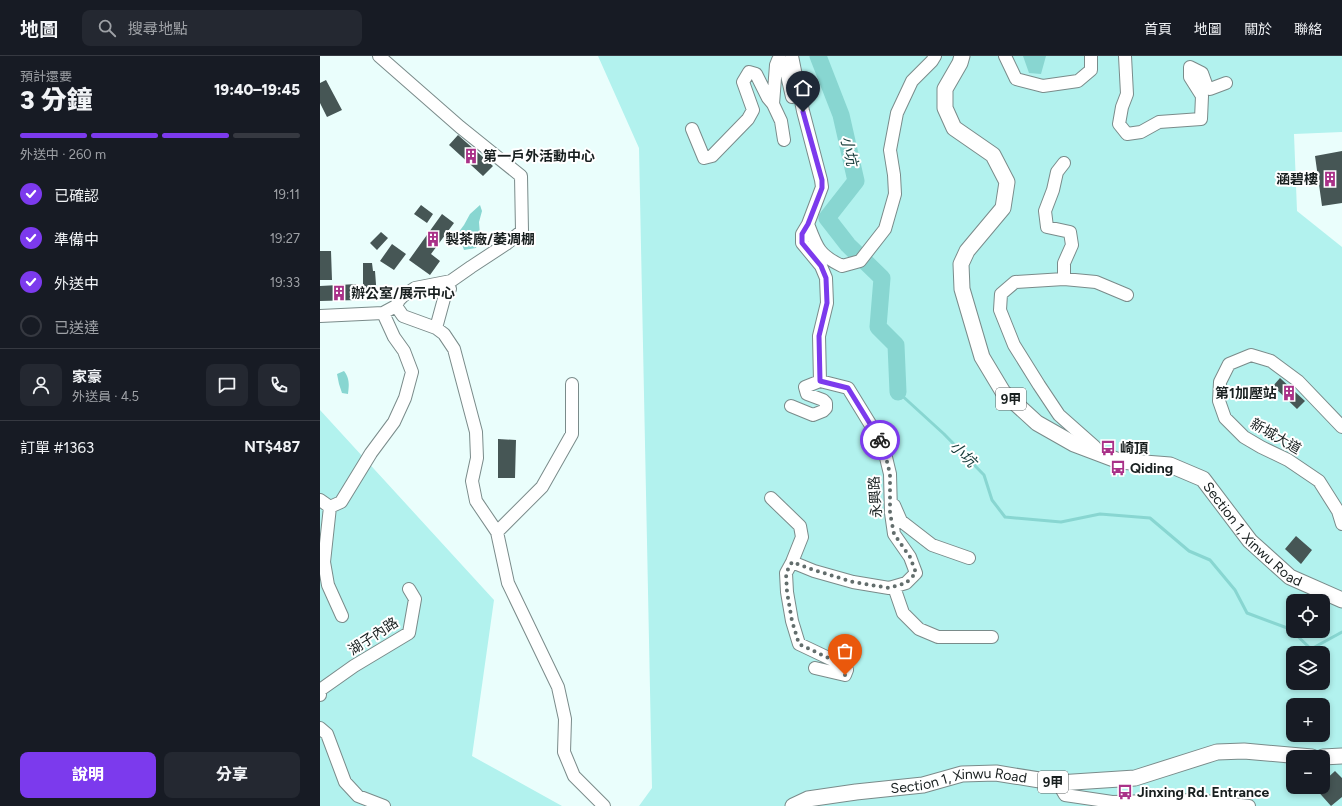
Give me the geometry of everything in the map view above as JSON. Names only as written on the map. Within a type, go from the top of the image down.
[{"type":"main road","name":"Section 1, Xinwu Road","points":[[962,56],[960,63],[945,89],[945,108],[954,128],[993,155],[1007,182],[1003,208],[967,251],[961,264],[962,288],[982,357],[1003,392],[1037,424],[1074,444],[1120,461],[1170,465],[1203,479],[1250,541],[1290,577],[1342,600]]},
{"type":"main road","name":"Section 1, Xinwu Road","points":[[793,806],[808,799],[856,792],[923,786],[962,774],[996,773],[1058,783],[1135,778],[1217,752],[1244,751],[1286,755]]},
{"type":"main road","points":[[1330,757],[1342,756]]},
{"type":"street","points":[[320,316],[383,313],[396,306],[403,296],[415,288],[451,281],[471,266],[506,244],[522,231],[521,176],[460,127],[379,56]]},
{"type":"street","points":[[791,406],[813,415],[823,411],[826,408],[826,403],[823,400],[807,394],[805,387],[820,381],[819,336],[827,303],[826,278],[821,266],[802,243],[802,234],[808,224],[822,188],[822,180],[803,112],[792,56]]},
{"type":"street","points":[[808,224],[817,248],[829,260],[842,266],[860,261],[885,229],[895,194],[890,150],[897,113],[912,81],[935,56]]},
{"type":"street","points":[[1005,56],[1016,79],[1043,86],[1078,81],[1091,70],[1091,56]]},
{"type":"street","points":[[1126,56],[1127,94],[1122,107],[1120,124],[1127,134],[1140,132],[1159,122],[1201,119],[1202,96],[1190,77],[1190,67],[1202,73],[1207,87],[1210,89],[1226,83]]},
{"type":"street","points":[[772,104],[776,65],[778,60],[784,62],[794,104],[803,112]]},
{"type":"street","points":[[692,129],[704,158],[712,156],[748,119],[753,110],[743,82],[749,72],[756,74],[781,121],[784,140]]},
{"type":"street","points":[[1064,163],[1057,172],[1053,190],[1045,211],[1046,227],[1070,232],[1072,245],[1064,263],[1064,279]]},
{"type":"street","points":[[1100,454],[1094,446],[1060,416],[1014,345],[1000,310],[1001,294],[1015,282],[1064,279],[1096,282],[1128,295]]},
{"type":"street","points":[[436,328],[446,295],[450,289]]},
{"type":"street","points":[[396,306],[403,316],[436,328],[444,334],[454,349],[476,432],[477,458],[472,480],[476,501],[497,532],[508,583],[558,687],[565,719],[564,752],[574,776],[604,806]]},
{"type":"street","points":[[342,616],[328,585],[324,562],[325,504],[342,502],[371,453],[394,422],[405,398],[412,372],[404,351],[394,337],[383,313]]},
{"type":"street","name":"新城大道","points":[[1342,427],[1298,381],[1271,360],[1250,355],[1230,364],[1220,382],[1219,401],[1225,418],[1244,437],[1288,460],[1319,481],[1338,511],[1342,524]]},
{"type":"street","name":"永興路","points":[[820,381],[848,388],[883,445],[890,474],[890,513],[894,534],[910,557],[916,573],[906,583],[894,587]]},
{"type":"street","points":[[497,532],[542,487],[572,434],[572,384]]},
{"type":"street","points":[[771,498],[800,526],[802,537],[786,573],[787,592],[792,621],[799,644],[839,663],[847,670],[845,675],[815,668]]},
{"type":"street","points":[[891,498],[900,521],[932,545],[969,558]]},
{"type":"street","points":[[792,562],[853,582],[889,588],[894,587],[903,613],[919,629],[938,637],[992,637]]},
{"type":"street","name":"湖子內路","points":[[320,695],[320,690],[354,666],[410,634],[415,599],[409,589]]},
{"type":"street","points":[[320,728],[327,734],[344,782],[358,796],[384,806]]},
{"type":"street","points":[[1058,783],[1065,795],[1112,802],[1196,800],[1249,806]]},
{"type":"shaded area","points":[[598,56],[1342,56],[1342,132],[1294,134],[1297,211],[1342,247],[1342,806],[639,806],[652,788],[639,148]]},
{"type":"shaded area","points":[[1023,56],[1046,56],[1041,74],[1029,73]]},
{"type":"shaded area","points":[[480,205],[482,211],[479,222],[480,235],[476,248],[464,250],[458,233],[470,214]]},
{"type":"shaded area","points":[[344,371],[348,379],[348,394],[342,393],[337,374]]},
{"type":"shaded area","points":[[320,410],[494,600],[472,756],[562,806],[320,806]]},
{"type":"building","points":[[326,80],[342,110],[327,117],[320,103],[320,83]]},
{"type":"building","name":"第一戶外活動中心","points":[[458,135],[493,166],[483,176],[449,145]]},
{"type":"building","name":"涵碧樓","points":[[1342,151],[1342,203],[1322,206],[1315,156]]},
{"type":"building","points":[[421,205],[433,214],[427,223],[414,214]]},
{"type":"building","name":"製茶廠/萎凋棚","points":[[442,214],[454,223],[431,254],[440,261],[430,275],[409,260]]},
{"type":"building","points":[[381,232],[388,238],[377,250],[370,243]]},
{"type":"building","points":[[392,244],[406,254],[394,270],[380,261]]},
{"type":"building","points":[[320,251],[331,251],[332,280],[320,280]]},
{"type":"building","points":[[363,263],[372,263],[373,271],[375,271],[377,298],[363,298]]},
{"type":"building","name":"辦公室/展示中心","points":[[357,284],[358,300],[320,301],[320,286]]},
{"type":"building","name":"第1加壓站","points":[[1280,378],[1305,401],[1297,409],[1273,386]]},
{"type":"building","points":[[498,439],[516,440],[515,478],[498,478]]},
{"type":"building","points":[[1296,536],[1312,550],[1301,564],[1285,549]]},
{"type":"building","points":[[1335,771],[1342,778],[1342,797],[1331,806],[1320,794],[1330,794],[1330,776]]},
{"type":"waterway","name":"小坑","points":[[818,56],[841,115],[856,181],[827,218],[848,245],[882,278],[878,327],[896,345],[898,392]]},
{"type":"waterway","name":"小坑","points":[[898,392],[944,434],[984,475],[992,500],[1005,517],[1061,522],[1100,514],[1150,518],[1189,551],[1210,560],[1235,590],[1247,613],[1290,629],[1311,649],[1342,632]]},
{"type":"way so far","points":[[845,675],[847,670],[839,663],[799,644],[792,621],[787,592],[786,573],[792,562],[853,582],[889,588],[906,583],[916,573],[910,557],[894,534],[890,513],[890,474],[883,445],[880,440]]},
{"type":"place","name":"第一戶外活動中心","points":[[471,156]]},
{"type":"place","name":"涵碧樓","points":[[1330,179]]},
{"type":"place","name":"製茶廠/萎凋棚","points":[[433,239]]},
{"type":"place","name":"辦公室/展示中心","points":[[339,293]]},
{"type":"place","name":"第1加壓站","points":[[1289,393]]},
{"type":"place","name":"崎頂","points":[[1108,448]]},
{"type":"place","name":"Qiding","points":[[1118,468]]},
{"type":"place","name":"Jinxing Rd. Entrance","points":[[1125,792]]},
{"type":"route","points":[[803,112],[822,180],[822,188],[808,224],[802,234],[802,243],[821,266],[826,278],[827,303],[819,336],[820,381],[848,388],[880,440]]}]
